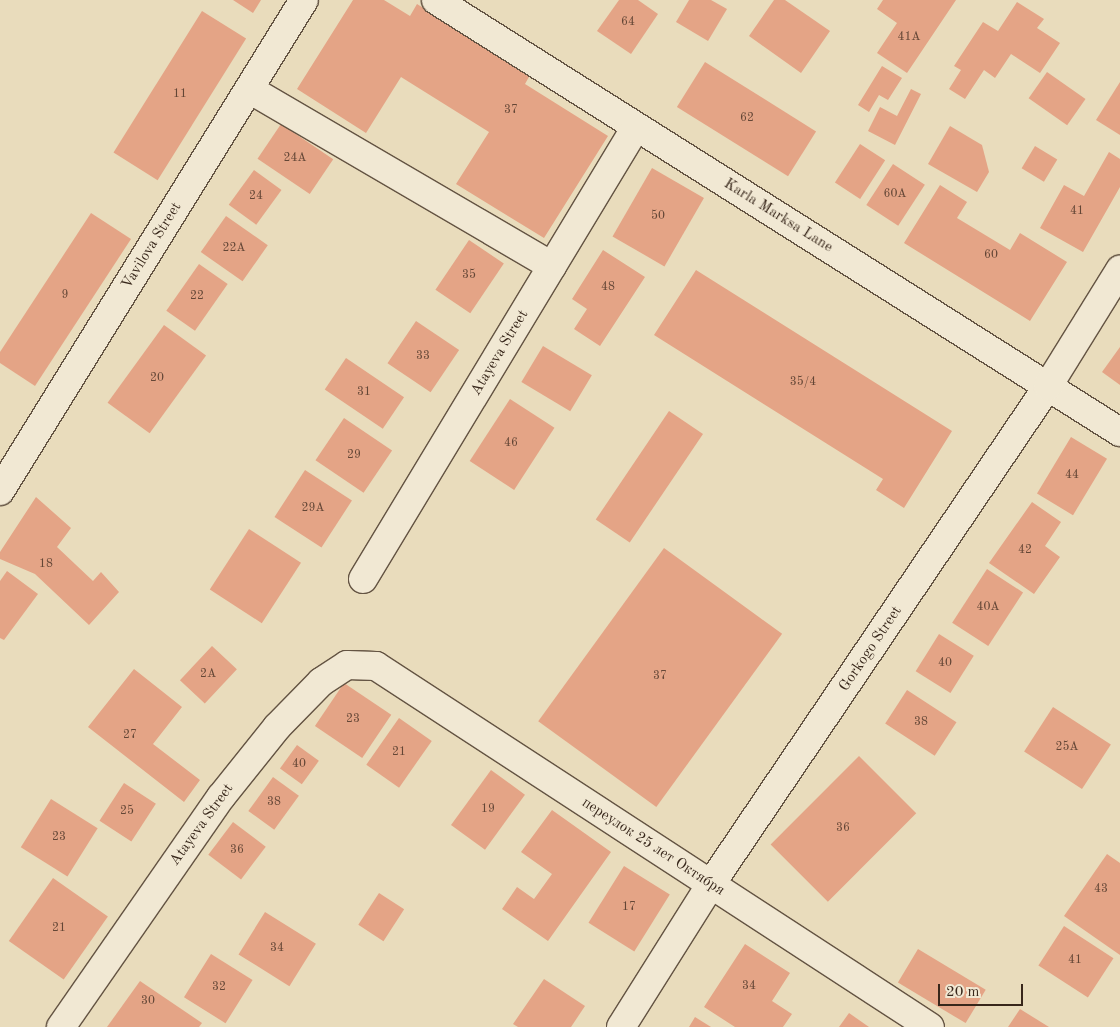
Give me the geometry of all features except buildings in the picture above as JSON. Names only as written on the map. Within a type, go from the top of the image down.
[{"type":"street","name":"Vavilova Street","points":[[0,491],[304,0]]},
{"type":"street","name":"Karla Marksa Lane","points":[[436,0],[1120,432]]},
{"type":"street","points":[[249,89],[552,266]]},
{"type":"street","name":"Atayeva Street","points":[[363,579],[636,127]]},
{"type":"street","name":"Gorkogo Street","points":[[621,1027],[711,884],[1048,386],[1120,270]]},
{"type":"street","name":"Atayeva Street","points":[[61,1027],[220,797],[277,727],[321,682],[348,665],[376,666]]},
{"type":"street","name":"переулок 25 лет Октября","points":[[376,666],[930,1027]]}]
